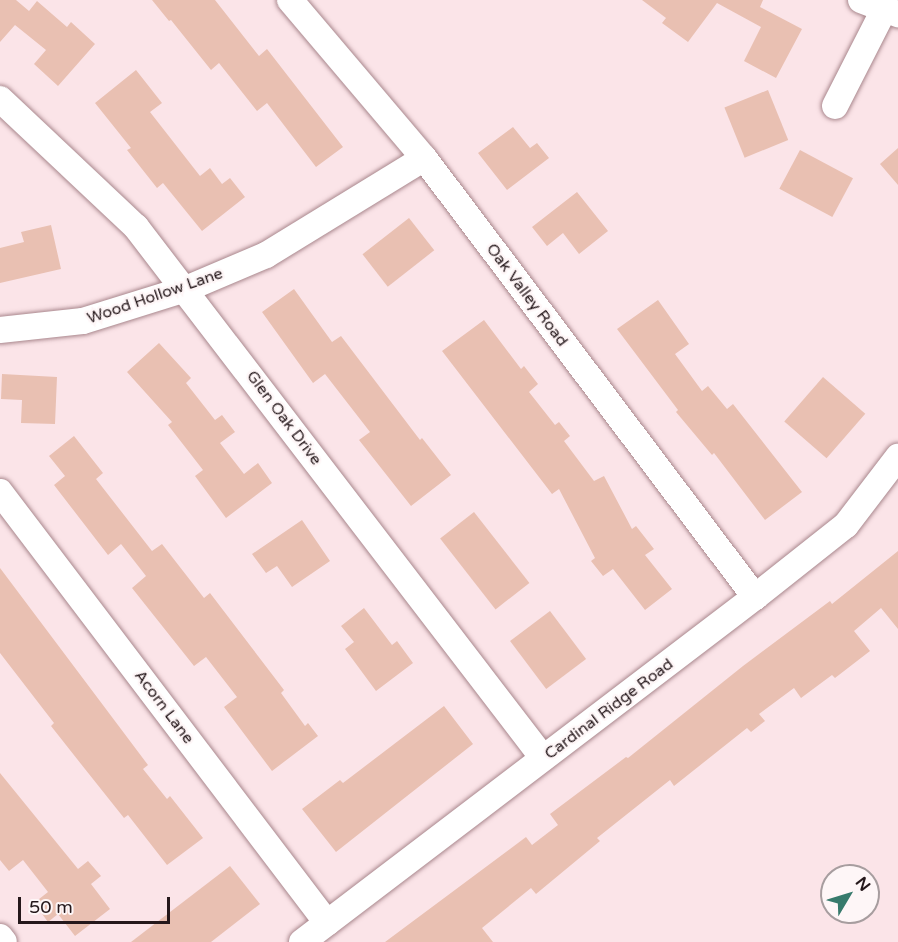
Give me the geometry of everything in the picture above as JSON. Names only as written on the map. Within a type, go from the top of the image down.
[{"type":"street","name":"Oak Valley Road","points":[[290,0],[424,158],[755,597]]},
{"type":"street","points":[[835,106],[891,12],[861,0]]},
{"type":"street","name":"Glen Oak Drive","points":[[0,99],[136,227],[186,289],[543,758]]},
{"type":"street","name":"Wood Hollow Lane","points":[[0,330],[82,321],[186,289],[266,255],[424,158]]},
{"type":"street","name":"Cardinal Ridge Road","points":[[302,942],[846,525],[898,457]]},
{"type":"street","name":"Acorn Lane","points":[[0,492],[327,923]]},
{"type":"street","points":[[0,937],[4,942]]},
{"type":"building","points":[[0,0],[16,0],[29,11],[37,1],[67,27],[71,22],[95,44],[58,86],[34,64],[46,50],[15,25],[0,42]]},
{"type":"building","points":[[152,0],[215,0],[259,56],[267,49],[343,147],[316,167],[267,103],[257,111],[219,63],[211,70]]},
{"type":"building","points":[[642,0],[763,0],[760,7],[802,29],[776,78],[744,61],[761,27],[717,3],[688,42],[662,23],[666,18]]},
{"type":"building","points":[[136,70],[162,103],[150,112],[200,176],[210,168],[222,184],[230,178],[245,197],[202,231],[163,183],[157,188],[127,150],[131,148],[95,103]]},
{"type":"building","points":[[768,90],[788,140],[745,158],[724,108]]},
{"type":"building","points":[[513,127],[530,148],[537,143],[549,158],[507,190],[478,153]]},
{"type":"building","points":[[898,148],[898,185],[880,164]]},
{"type":"building","points":[[800,150],[853,178],[832,217],[779,189]]},
{"type":"building","points":[[577,192],[608,231],[579,254],[563,233],[547,246],[532,227]]},
{"type":"building","points":[[409,218],[434,250],[388,287],[363,254]]},
{"type":"building","points":[[51,225],[61,269],[0,283],[0,248],[24,242],[21,232]]},
{"type":"building","points":[[294,289],[332,342],[341,336],[420,440],[422,438],[451,475],[411,506],[359,440],[370,432],[325,374],[313,383],[262,312]]},
{"type":"building","points":[[658,300],[689,344],[675,354],[702,391],[708,386],[727,409],[733,404],[802,492],[765,520],[714,453],[712,455],[676,412],[678,410],[617,329]]},
{"type":"building","points":[[484,320],[521,369],[524,366],[538,384],[529,392],[555,425],[559,422],[570,436],[564,441],[594,481],[604,476],[632,529],[636,526],[654,549],[645,555],[672,589],[645,610],[613,569],[603,576],[591,561],[595,558],[559,489],[552,494],[442,351]]},
{"type":"building","points":[[159,343],[191,378],[186,383],[215,420],[222,415],[235,432],[220,443],[244,474],[258,463],[272,483],[226,518],[195,476],[203,470],[168,425],[172,422],[127,372]]},
{"type":"building","points":[[2,374],[57,377],[55,424],[21,423],[22,400],[1,399]]},
{"type":"building","points":[[823,377],[865,414],[827,458],[784,422]]},
{"type":"building","points":[[74,436],[103,473],[96,479],[152,551],[162,544],[204,598],[210,593],[284,690],[281,693],[305,726],[308,723],[318,736],[272,771],[224,707],[237,697],[206,657],[194,666],[132,588],[146,576],[121,544],[108,555],[54,485],[65,476],[49,456]]},
{"type":"building","points":[[474,512],[529,583],[496,609],[440,538]]},
{"type":"building","points":[[302,520],[330,561],[292,587],[277,566],[266,573],[252,554]]},
{"type":"building","points":[[898,551],[898,629],[881,608],[854,631],[870,651],[835,678],[832,675],[801,698],[794,688],[759,714],[765,721],[751,732],[747,728],[674,786],[670,780],[597,838],[600,841],[536,894],[531,888],[482,928],[493,942],[385,942],[526,837],[532,845],[558,825],[550,814],[626,757],[628,758],[743,666],[830,601],[832,604]]},
{"type":"building","points":[[0,568],[148,765],[143,769],[167,799],[170,796],[203,838],[167,865],[128,815],[124,818],[51,726],[54,723],[0,653]]},
{"type":"building","points":[[364,608],[392,645],[397,641],[413,663],[376,691],[345,649],[354,642],[341,626]]},
{"type":"building","points":[[550,611],[586,659],[546,689],[510,641]]},
{"type":"building","points":[[444,706],[473,744],[336,852],[302,809],[340,780],[343,783]]},
{"type":"building","points":[[0,773],[78,869],[88,861],[101,876],[91,884],[110,909],[75,936],[58,914],[48,922],[34,903],[48,892],[23,860],[9,871],[0,860]]},
{"type":"building","points":[[230,866],[260,904],[211,942],[131,942]]}]
